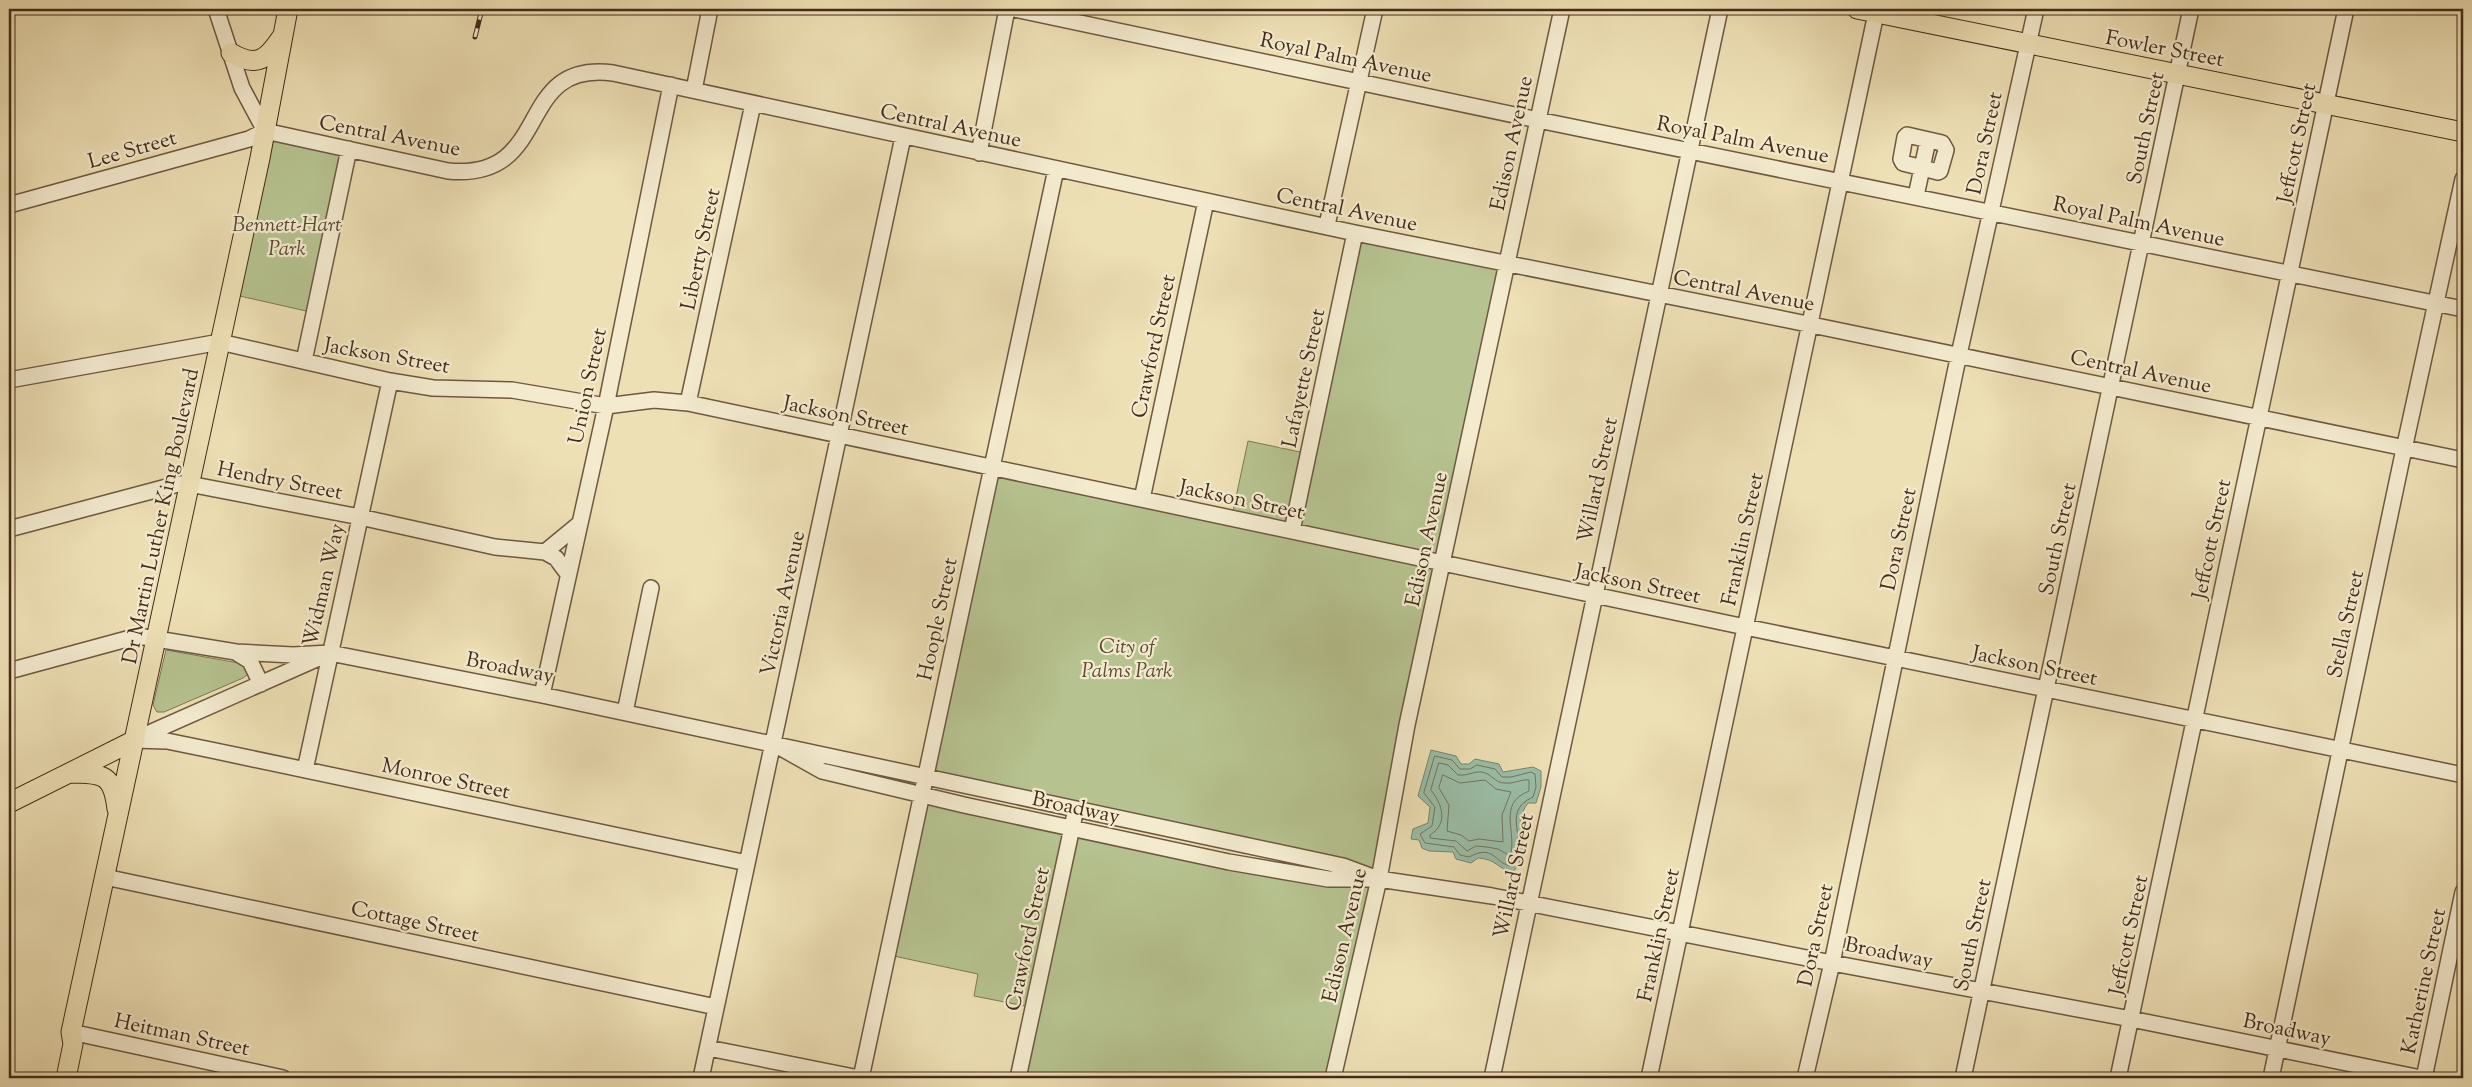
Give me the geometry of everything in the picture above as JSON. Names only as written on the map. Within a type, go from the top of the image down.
[{"type":"main road","name":"Dr Martin Luther King Boulevard","points":[[66,1078],[73,1044],[71,1032],[265,131],[288,9]]},
{"type":"main road","name":"Fowler Street","points":[[1857,9],[1876,11],[2028,44],[2463,132]]},
{"type":"main road","points":[[231,53],[247,61],[260,60],[272,50],[285,32]]},
{"type":"main road","points":[[9,803],[135,740]]},
{"type":"main road","points":[[71,773],[100,776],[111,783],[114,790],[118,817]]},
{"type":"main road","name":"Dr Martin Luther King Boulevard","points":[[56,1078],[64,1042],[71,1032]]},
{"type":"street","points":[[216,9],[242,88],[265,131]]},
{"type":"street","points":[[694,90],[710,9]]},
{"type":"street","points":[[979,153],[1007,9]]},
{"type":"street","name":"Royal Palm Avenue","points":[[1014,9],[1538,120],[2463,309]]},
{"type":"street","points":[[1327,225],[1375,9]]},
{"type":"street","name":"Edison Avenue","points":[[1333,1078],[1379,879],[1407,725],[1562,9]]},
{"type":"street","name":"Willard Street","points":[[1492,1078],[1720,9]]},
{"type":"street","name":"Dora Street","points":[[1805,1078],[1832,963],[1958,356],[2036,9]]},
{"type":"street","name":"South Street","points":[[1963,1078],[2191,9]]},
{"type":"street","name":"Jeffcott Street","points":[[2118,1078],[2346,9]]},
{"type":"street","name":"Franklin Street","points":[[1649,1078],[1876,11]]},
{"type":"street","name":"Central Avenue","points":[[265,131],[448,170],[472,171],[486,168],[506,158],[517,148],[551,90],[573,76],[600,72],[671,85],[903,137],[1327,225],[1355,233],[1810,324],[2463,460]]},
{"type":"street","name":"Union Street","points":[[542,695],[606,406],[671,85]]},
{"type":"street","name":"Liberty Street","points":[[688,403],[753,104]]},
{"type":"street","name":"Lee Street","points":[[9,206],[250,139],[265,131]]},
{"type":"street","points":[[1905,136],[1942,143],[1944,146],[1942,168],[1938,172],[1922,168],[1903,163],[1901,160],[1905,136]]},
{"type":"street","name":"Victoria Avenue","points":[[701,1078],[903,137]]},
{"type":"street","points":[[304,361],[349,149]]},
{"type":"street","points":[[1916,196],[1922,168]]},
{"type":"street","name":"Hoople Street","points":[[860,1078],[1056,169]]},
{"type":"street","name":"Stella Street","points":[[2271,1078],[2404,448],[2463,179]]},
{"type":"street","name":"Crawford Street","points":[[1142,499],[1206,201]]},
{"type":"street","name":"Lafayette Street","points":[[1292,531],[1355,233]]},
{"type":"street","name":"Jackson Street","points":[[9,380],[220,342],[390,381],[433,388],[512,390],[606,406],[654,400],[688,403],[1443,564],[2463,774]]},
{"type":"street","name":"Widman Way","points":[[305,770],[390,381]]},
{"type":"street","name":"Hendry Street","points":[[9,529],[178,484],[189,484],[360,517],[495,547],[544,552]]},
{"type":"street","points":[[568,574],[556,558],[544,552],[579,524]]},
{"type":"street","points":[[625,712],[651,588]]},
{"type":"street","name":"Broadway","points":[[9,671],[138,636],[236,652],[293,655],[330,653],[625,712],[925,778],[1343,866],[1379,879]]},
{"type":"street","points":[[236,652],[250,661],[261,684]]},
{"type":"street","points":[[135,740],[330,653]]},
{"type":"street","name":"Monroe Street","points":[[135,740],[167,741],[747,863]]},
{"type":"street","name":"Broadway","points":[[774,744],[822,771],[922,796],[1221,860],[1328,879],[1379,879],[1529,904],[2131,1019],[2422,1078]]},
{"type":"street","name":"Crawford Street","points":[[1018,1078],[1076,809]]},
{"type":"street","name":"Cottage Street","points":[[105,877],[716,1007]]},
{"type":"street","name":"Katherine Street","points":[[2422,1078],[2463,892]]},
{"type":"street","name":"Heitman Street","points":[[71,1032],[283,1078]]},
{"type":"street","points":[[708,1048],[860,1078]]},
{"type":"green space","name":"Bennett-Hart Park","points":[[265,131],[349,150],[315,313],[231,294]]},
{"type":"green space","points":[[1356,236],[1504,265],[1441,561],[1294,530]]},
{"type":"green space","points":[[1248,441],[1305,453],[1289,528],[1232,516]]},
{"type":"green space","name":"City of Palms Park","points":[[994,471],[1440,565],[1376,876],[928,776]]},
{"type":"green space","points":[[166,650],[244,664],[248,669],[248,674],[243,678],[164,712],[157,712],[153,705]]},
{"type":"green space","points":[[923,799],[1376,882],[1330,1078],[1020,1078],[1035,1008],[974,996],[978,974],[889,955]]},
{"type":"water","points":[[1431,750],[1456,756],[1461,764],[1469,764],[1475,759],[1499,764],[1503,772],[1533,767],[1541,771],[1541,787],[1536,803],[1528,803],[1523,811],[1521,820],[1522,854],[1513,872],[1503,869],[1489,860],[1478,858],[1471,863],[1456,859],[1453,852],[1429,851],[1422,848],[1419,840],[1411,839],[1413,829],[1428,823],[1430,807],[1418,796]]},
{"type":"railway","points":[[475,37],[482,9]]}]
